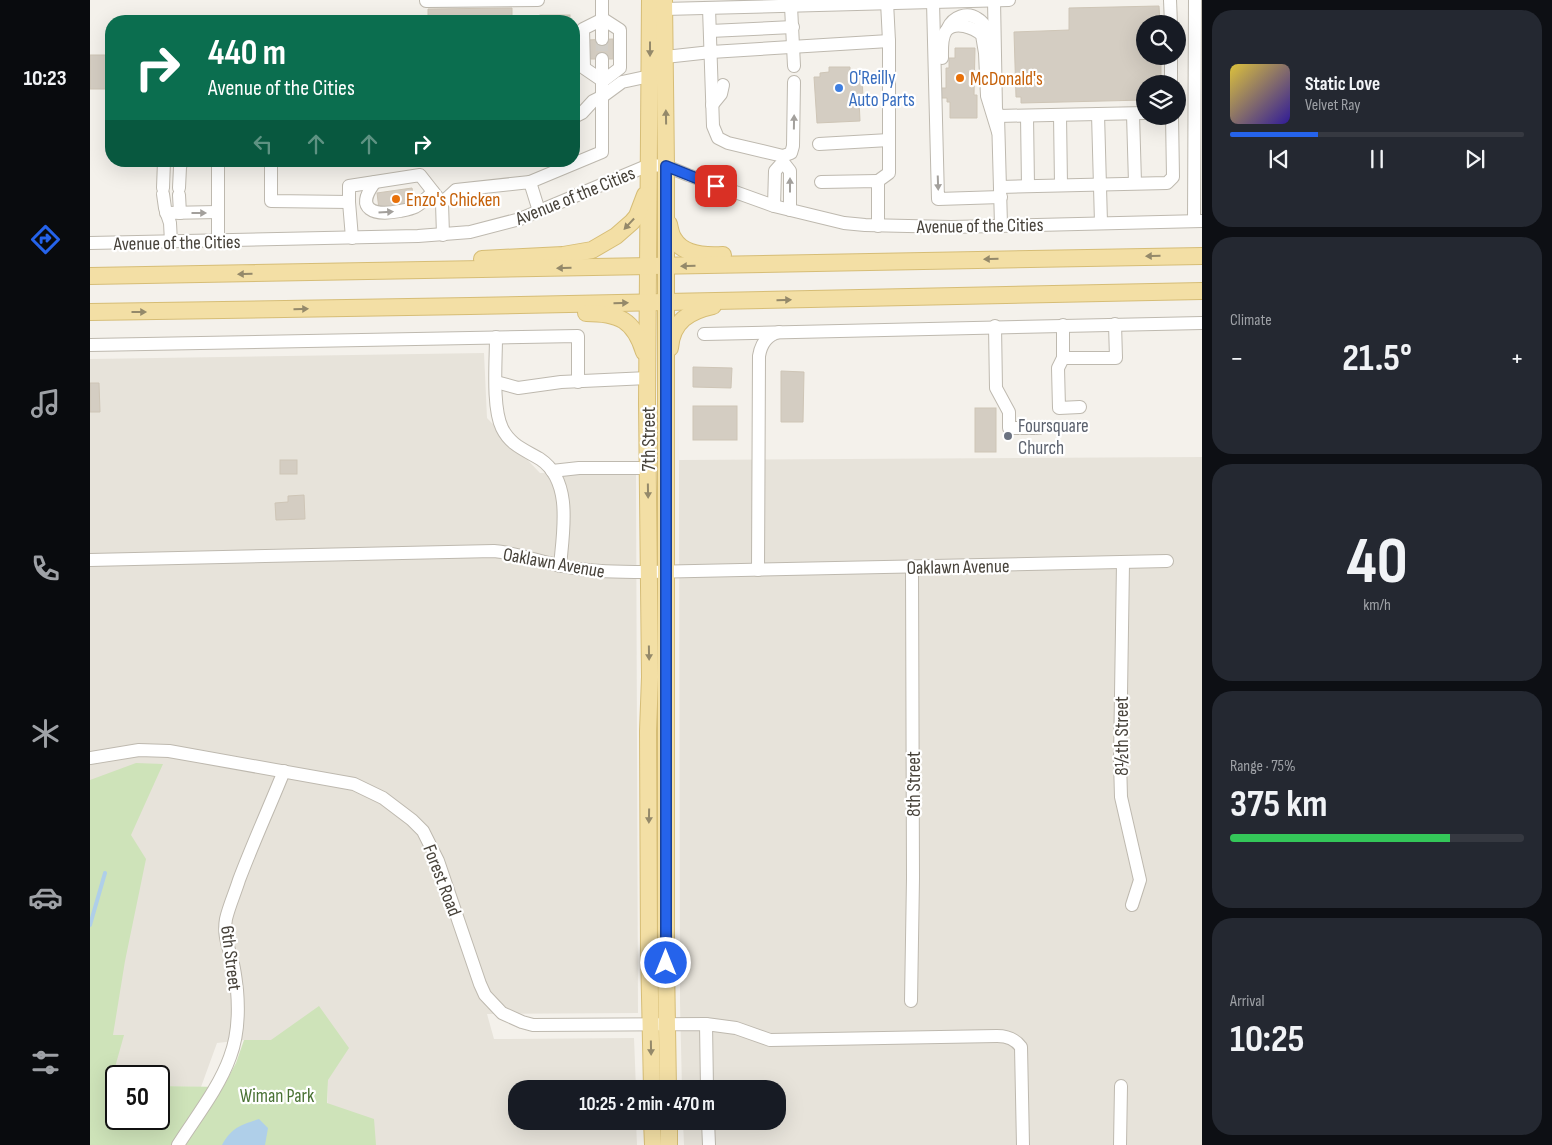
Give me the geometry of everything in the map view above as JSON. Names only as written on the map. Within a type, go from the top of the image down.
[{"type":"main road","name":"7th Street","points":[[650,0],[650,173],[647,302],[650,677],[648,732],[649,950],[667,1080]]},
{"type":"main road","name":"7th Street","points":[[653,1080],[659,1023],[665,871],[666,166],[664,5]]},
{"type":"main road","points":[[325,272],[434,261],[548,256],[592,250],[616,236],[637,216],[650,173]]},
{"type":"main road","points":[[666,211],[673,239],[689,251],[707,256],[807,253],[905,261]]},
{"type":"main road","name":"Avenue of the Cities","points":[[90,276],[1202,256]]},
{"type":"main road","points":[[90,312],[1202,291]]},
{"type":"main road","points":[[666,394],[671,342],[677,326],[683,318],[704,308],[738,300]]},
{"type":"main road","points":[[424,307],[512,314],[608,314],[623,320],[636,332],[648,370]]},
{"type":"main road","points":[[652,1130],[653,1145]]},
{"type":"main road","points":[[669,1130],[669,1145]]},
{"type":"street","points":[[426,1],[538,0]]},
{"type":"street","points":[[602,0],[602,39]]},
{"type":"street","points":[[994,0],[1001,225]]},
{"type":"street","points":[[664,5],[709,8],[1009,0]]},
{"type":"street","points":[[1170,0],[1171,15]]},
{"type":"street","points":[[821,182],[878,181],[889,173],[889,41],[887,2]]},
{"type":"street","points":[[933,2],[938,199],[1000,192],[1028,186],[1167,183],[1173,177],[1172,125]]},
{"type":"street","points":[[791,6],[794,66]]},
{"type":"street","points":[[709,8],[713,126],[718,138],[728,143],[783,159],[790,171],[790,210]]},
{"type":"street","points":[[1197,8],[1195,113],[1198,221]]},
{"type":"street","points":[[603,19],[583,29],[584,68],[603,81]]},
{"type":"street","points":[[603,19],[620,30],[620,68],[603,81]]},
{"type":"street","points":[[936,134],[942,119],[942,44],[946,31],[954,26],[974,28],[982,35],[985,53],[987,96],[998,132]]},
{"type":"street","points":[[710,31],[793,28]]},
{"type":"street","points":[[665,57],[711,52],[889,41]]},
{"type":"street","points":[[580,161],[602,152],[602,59]]},
{"type":"street","points":[[711,66],[722,81],[721,94],[712,105]]},
{"type":"street","points":[[580,114],[593,101],[622,82],[650,76]]},
{"type":"street","points":[[774,206],[775,171],[783,159],[791,153],[793,146],[794,82]]},
{"type":"street","points":[[1186,113],[1195,113]]},
{"type":"street","points":[[1098,114],[1100,223]]},
{"type":"street","points":[[998,116],[1136,114]]},
{"type":"street","points":[[1060,115],[1061,185]]},
{"type":"street","points":[[1026,116],[1028,186]]},
{"type":"street","points":[[1135,183],[1138,125]]},
{"type":"street","points":[[819,144],[889,140]]},
{"type":"street","name":"Avenue of the Cities","points":[[90,243],[352,238],[443,235],[470,232],[520,219],[666,166],[688,176],[774,206],[844,223],[878,226],[951,227],[1198,221]]},
{"type":"street","points":[[164,167],[162,191],[166,213],[170,222],[171,242]]},
{"type":"street","points":[[180,167],[180,213]]},
{"type":"street","points":[[218,167],[218,241]]},
{"type":"street","points":[[271,167],[271,201],[350,202]]},
{"type":"street","points":[[442,203],[456,190],[530,182],[566,167]]},
{"type":"street","points":[[352,238],[349,186],[420,175],[442,203],[443,235]]},
{"type":"street","points":[[878,181],[878,226]]},
{"type":"street","points":[[375,182],[368,191],[366,199],[370,209],[377,213],[396,212],[414,208],[433,192]]},
{"type":"street","points":[[530,182],[539,211]]},
{"type":"street","points":[[166,213],[218,212]]},
{"type":"street","points":[[704,334],[995,326],[1202,323]]},
{"type":"street","points":[[1063,358],[1116,358],[1115,324]]},
{"type":"street","points":[[1064,325],[1063,358],[1058,368],[1059,408],[1080,408]]},
{"type":"street","points":[[995,326],[996,388],[1009,412],[1009,428],[1039,428]]},
{"type":"street","points":[[758,570],[759,356],[766,338],[780,332]]},
{"type":"street","points":[[90,345],[578,336],[578,382]]},
{"type":"street","points":[[496,337],[497,413],[506,434],[516,446],[539,459],[552,471],[561,487],[563,512],[560,566]]},
{"type":"street","points":[[496,382],[518,388],[578,382],[648,370]]},
{"type":"street","points":[[552,471],[579,468],[648,468]]},
{"type":"street","name":"Oaklawn Avenue","points":[[90,560],[494,551],[516,554],[560,566],[616,572],[1167,561]]},
{"type":"street","name":"8½th Street","points":[[1124,563],[1120,760],[1121,797],[1140,880],[1132,905]]},
{"type":"street","name":"8th Street","points":[[911,1001],[913,878],[912,566]]},
{"type":"street","name":"Forest Road","points":[[90,758],[139,750],[169,751],[354,784],[384,798],[399,809],[422,831],[438,861],[485,995],[502,1013],[522,1022],[533,1025],[706,1024],[736,1028],[770,1040],[998,1036],[1011,1038],[1021,1047],[1023,1145]]},
{"type":"street","name":"6th Street","points":[[178,1145],[213,1091],[230,1057],[237,1032],[238,1016],[233,964],[227,947],[225,933],[228,908],[284,772]]},
{"type":"street","points":[[706,1024],[707,1080]]},
{"type":"street","points":[[1120,1145],[1121,1086]]},
{"type":"street","points":[[708,1130],[708,1145]]},
{"type":"shaded area","points":[[484,353],[487,418],[540,473],[636,475],[638,1013],[487,1014],[494,1039],[634,1038],[636,1080],[508,1080],[508,1130],[636,1130],[637,1145],[327,1145],[328,1040],[244,1040],[217,1043],[201,1087],[170,1086],[170,1065],[105,1065],[105,1075],[90,1035],[90,359]]},
{"type":"shaded area","points":[[1202,457],[1202,1145],[684,1145],[683,1130],[786,1130],[786,1080],[682,1080],[679,460]]},
{"type":"green space","name":"Wiman Park","points":[[136,763],[163,764],[131,835],[146,859],[125,961],[113,1035],[124,1035],[116,1065],[105,1065],[105,1130],[170,1130],[170,1086],[223,1087],[236,1063],[244,1040],[271,1040],[319,1006],[349,1048],[328,1080],[327,1103],[374,1119],[376,1145],[90,1145],[90,780]]},
{"type":"water","points":[[259,1119],[268,1128],[265,1145],[222,1145],[233,1130]]},
{"type":"building","points":[[1159,6],[1160,15],[1136,15],[1136,65],[1161,65],[1161,75],[1136,75],[1136,100],[1021,103],[1021,97],[1016,97],[1014,32],[1069,30],[1069,8]]},
{"type":"building","points":[[512,8],[512,15],[428,15],[428,9]]},
{"type":"building","points":[[613,39],[613,59],[587,59],[587,40]]},
{"type":"building","name":"McDonald's","points":[[955,48],[975,48],[974,95],[977,95],[977,118],[950,118],[950,102],[947,102],[947,98],[938,98],[939,88],[946,88],[946,68],[949,68],[949,58],[955,58]]},
{"type":"building","points":[[90,55],[105,55],[105,89],[90,89]]},
{"type":"building","name":"O'Reilly Auto Parts","points":[[829,67],[850,67],[850,75],[862,74],[863,98],[859,99],[860,121],[817,123],[814,77],[820,77],[820,73],[829,72]]},
{"type":"building","name":"Enzo's Chicken","points":[[412,188],[415,205],[379,209],[377,193]]},
{"type":"building","points":[[693,367],[732,368],[731,388],[693,387]]},
{"type":"building","points":[[781,371],[804,372],[803,422],[781,422]]},
{"type":"building","points":[[90,383],[99,383],[100,412],[90,412]]},
{"type":"building","points":[[693,406],[737,406],[737,440],[693,440]]},
{"type":"building","points":[[975,408],[996,408],[996,452],[975,452]]},
{"type":"building","points":[[280,460],[297,460],[297,474],[280,474]]},
{"type":"building","points":[[304,495],[305,519],[276,520],[275,503],[288,502],[288,496]]},
{"type":"waterway","points":[[90,925],[105,873]]},
{"type":"tunnel","points":[[602,39],[602,59]]},
{"type":"place","name":"McDonald's","points":[[960,78]]},
{"type":"place","name":"O'Reilly Auto Parts","points":[[839,88]]},
{"type":"place","name":"Enzo's Chicken","points":[[396,199]]},
{"type":"place","name":"Foursquare Church","points":[[1008,436]]},
{"type":"route","points":[[666,963],[666,166],[716,186]]}]
